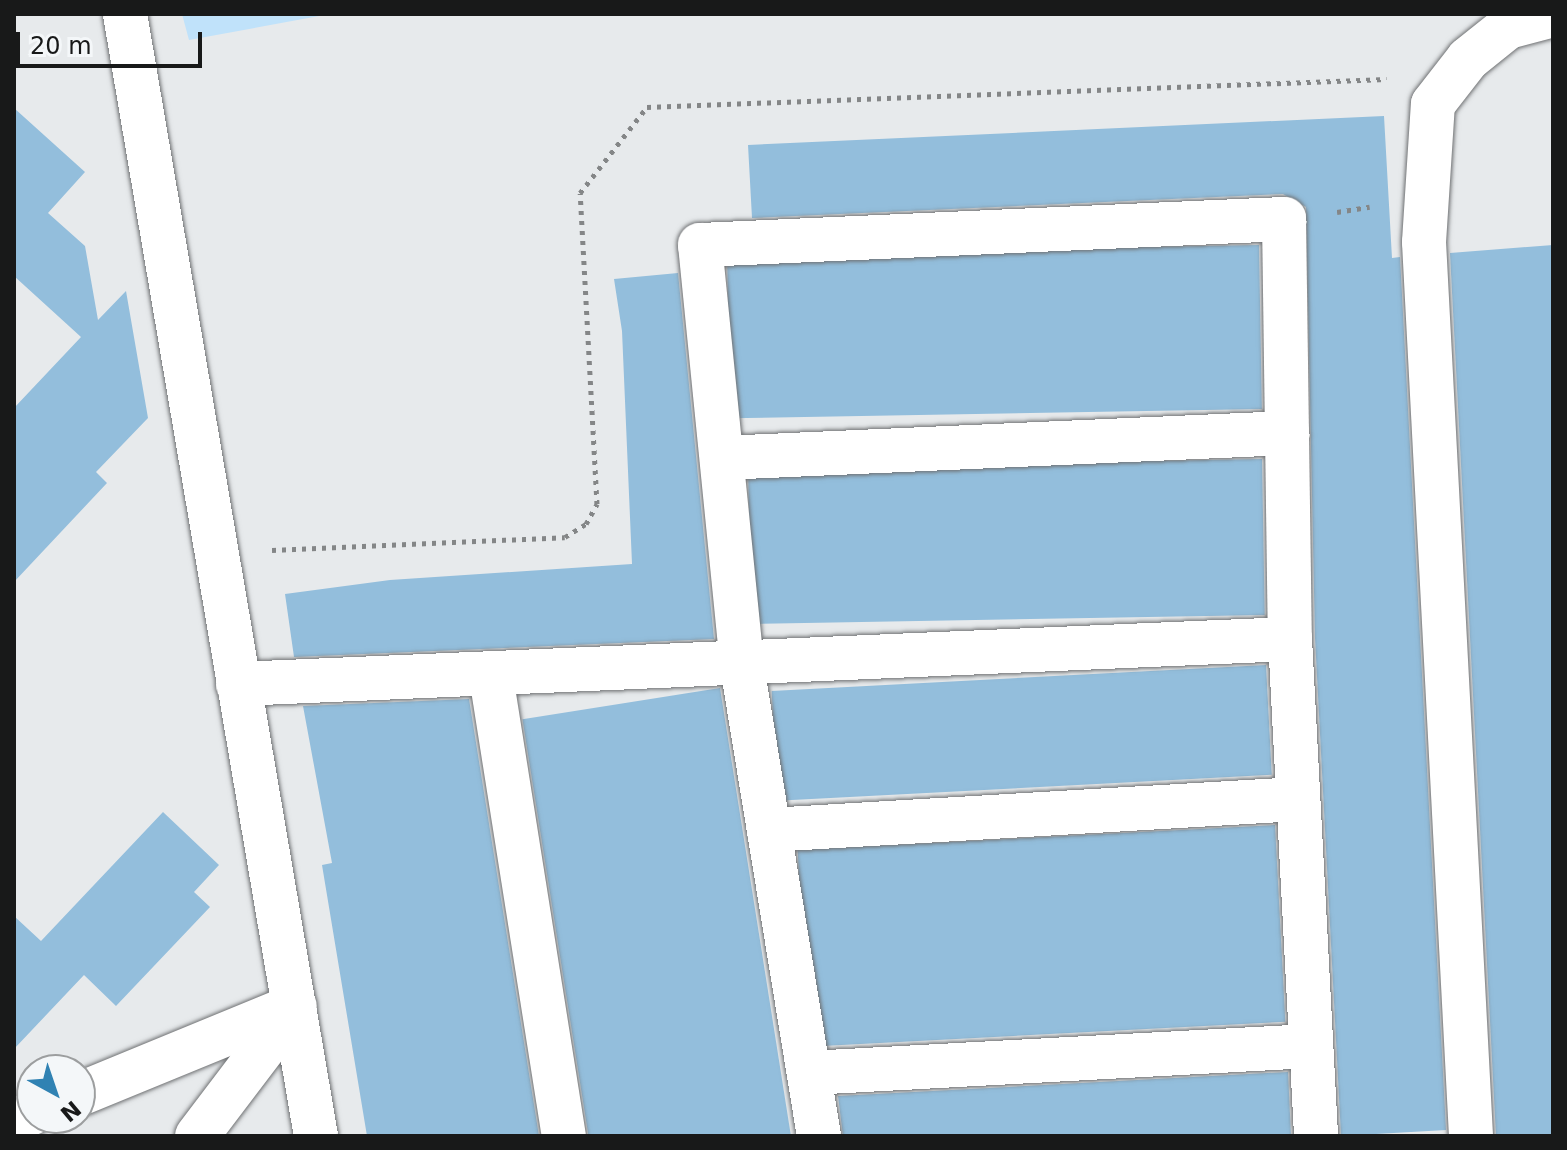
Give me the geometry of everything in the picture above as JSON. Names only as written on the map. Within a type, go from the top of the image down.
[{"type":"street","points":[[125,14],[316,1136]]},
{"type":"street","points":[[1471,1136],[1424,242],[1433,104],[1468,59],[1508,27],[1553,15]]},
{"type":"street","points":[[819,1136],[742,665],[700,245],[1284,219],[1290,639],[1316,1136]]},
{"type":"street","points":[[722,458],[1287,433]]},
{"type":"street","points":[[238,684],[491,676],[1290,639]]},
{"type":"street","points":[[491,676],[564,1136]]},
{"type":"street","points":[[769,830],[1298,799]]},
{"type":"street","points":[[96,1087],[295,1006]]},
{"type":"street","points":[[197,1136],[295,1006]]},
{"type":"street","points":[[809,1073],[1311,1046]]},
{"type":"path","points":[[1284,219],[1388,204],[1428,191]]},
{"type":"shaded area","points":[[182,14],[330,14],[189,40]]},
{"type":"building","points":[[14,108],[85,172],[48,213],[85,246],[98,320],[126,291],[148,418],[96,472],[107,483],[14,582],[14,408],[81,337],[14,276]]},
{"type":"building","points":[[1384,116],[1392,258],[1400,257],[1446,1130],[1341,1136],[1315,638],[1306,207],[1283,194],[752,218],[748,145]]},
{"type":"building","points":[[1259,245],[1262,409],[730,418],[727,254]]},
{"type":"building","points":[[1553,245],[1553,1136],[1496,1136],[1450,253]]},
{"type":"building","points":[[678,273],[714,639],[294,657],[285,594],[390,580],[632,564],[622,331],[614,279]]},
{"type":"building","points":[[1262,459],[1265,615],[751,624],[748,468]]},
{"type":"building","points":[[1266,665],[1272,775],[777,801],[772,691]]},
{"type":"building","points":[[720,688],[791,1136],[588,1136],[522,719]]},
{"type":"building","points":[[469,699],[539,1136],[367,1136],[322,865],[332,863],[303,706]]},
{"type":"building","points":[[163,812],[219,865],[194,892],[210,907],[116,1006],[84,975],[14,1049],[14,916],[41,941]]},
{"type":"building","points":[[1275,825],[1285,1022],[808,1047],[798,850]]},
{"type":"building","points":[[1288,1072],[1291,1136],[843,1136],[838,1096]]}]
